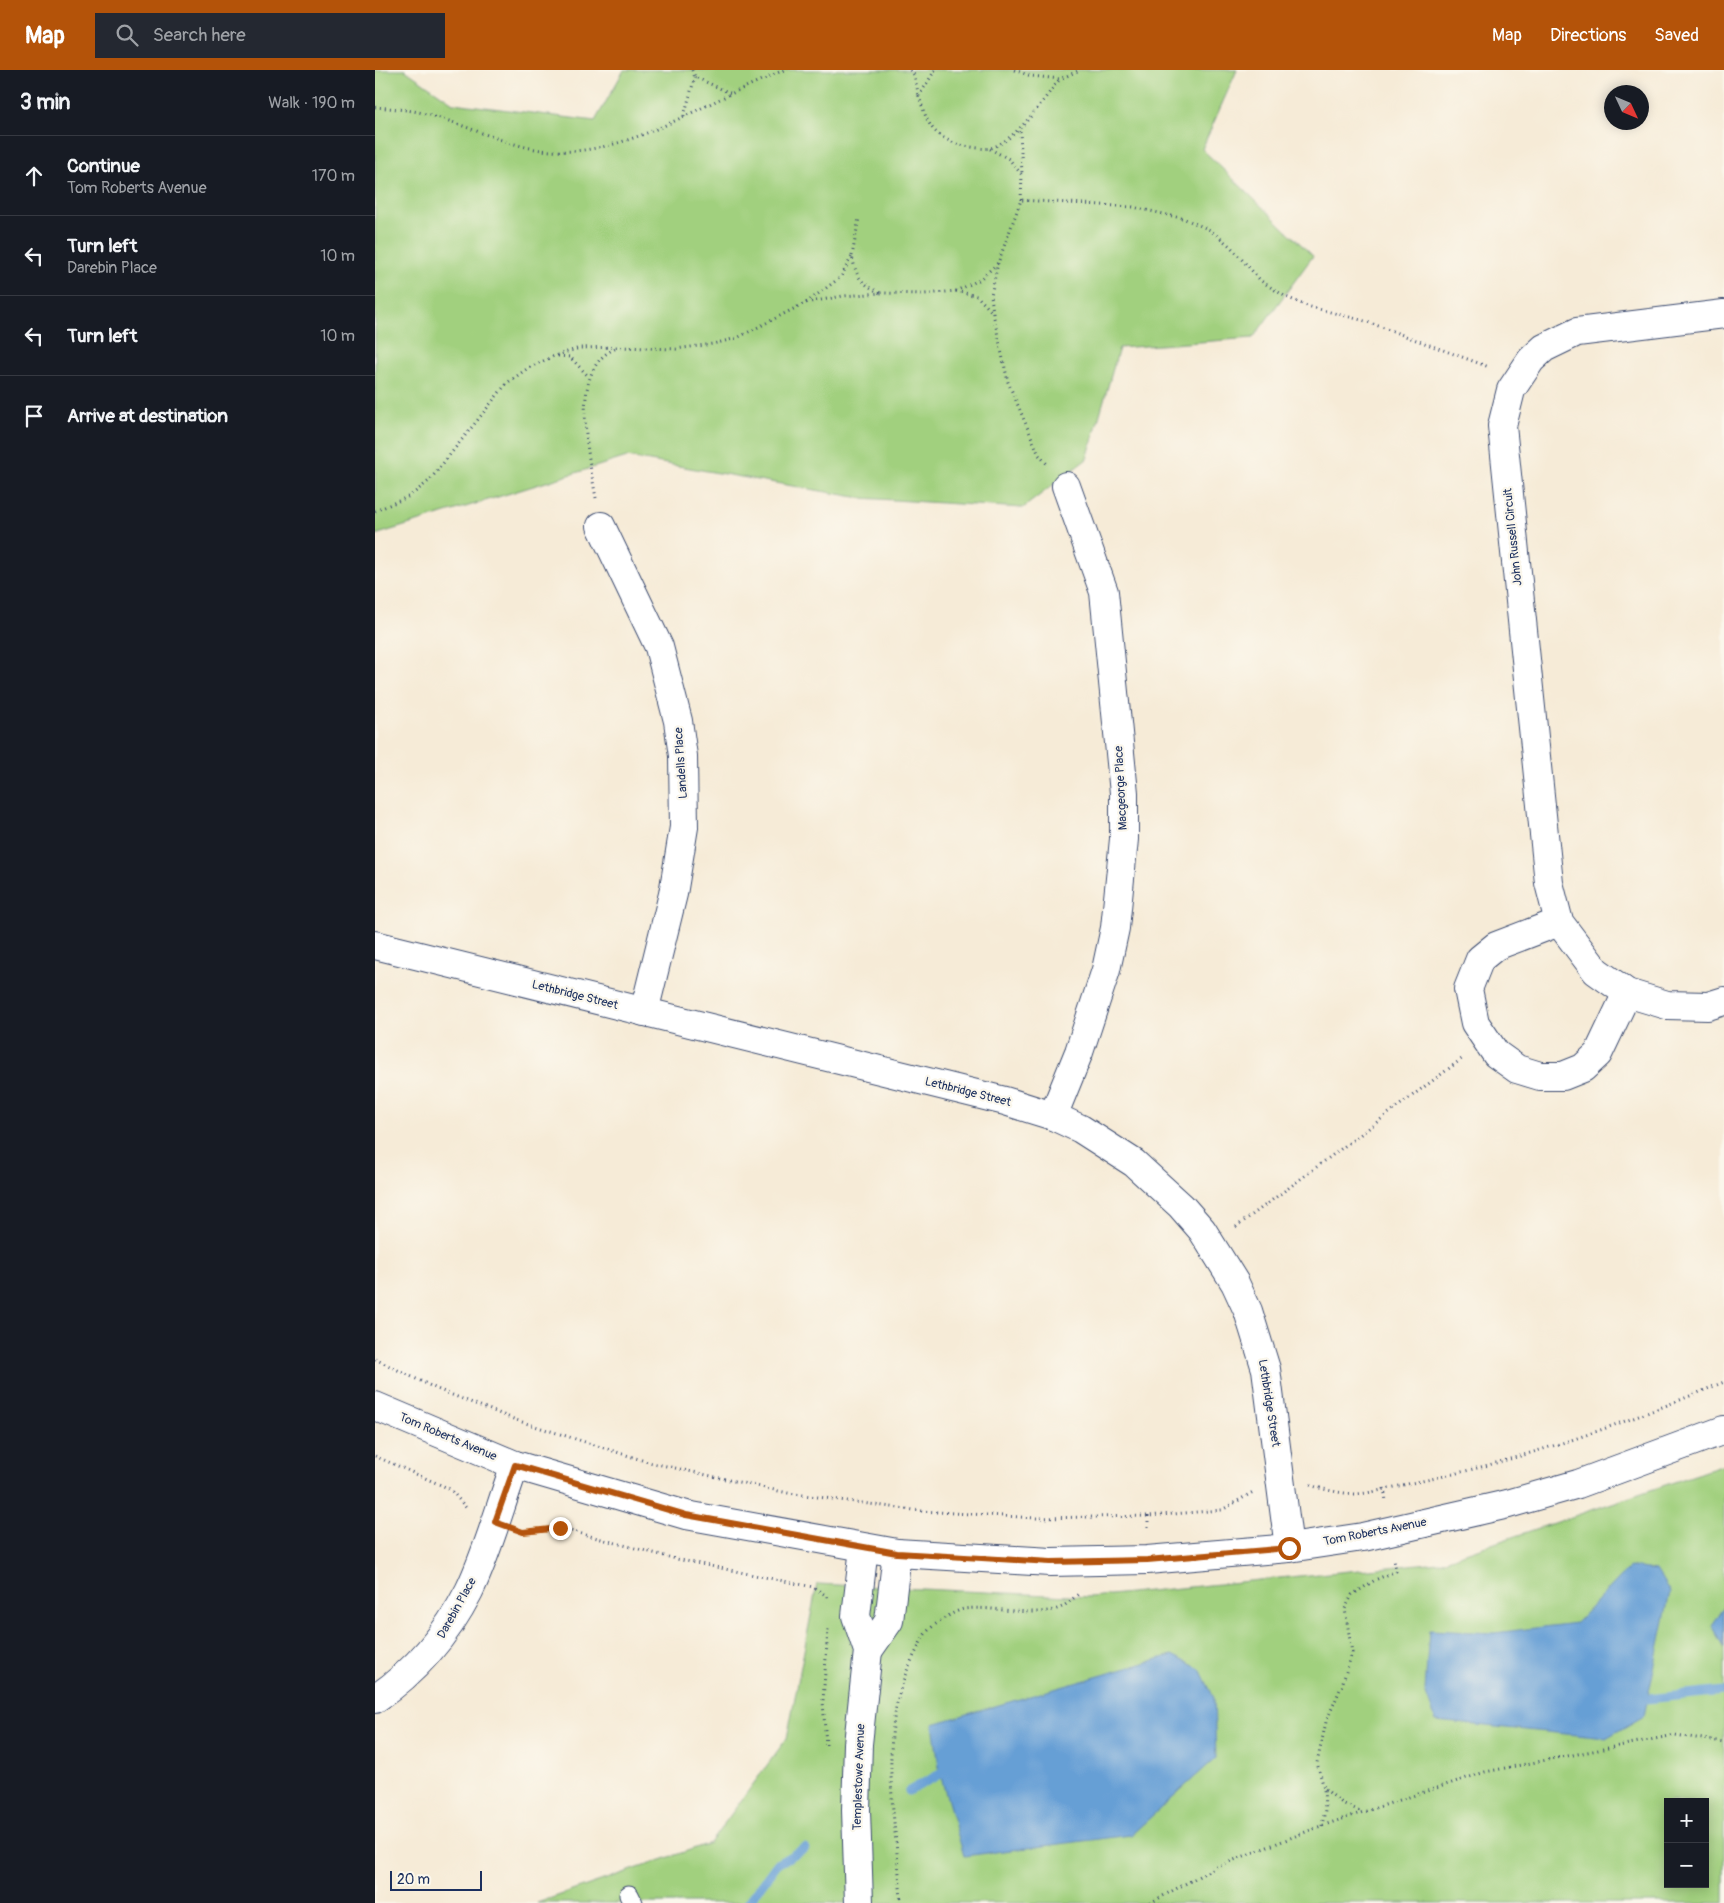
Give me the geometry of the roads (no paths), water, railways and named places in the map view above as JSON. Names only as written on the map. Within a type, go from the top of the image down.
[{"type":"street","name":"John Russell Circuit","points":[[1724,314],[1577,332],[1544,348],[1531,360],[1511,390],[1502,426],[1549,883],[1559,922],[1596,971],[1627,993],[1667,1005],[1708,1006],[1724,1001]]},
{"type":"street","name":"Macgeorge Place","points":[[1053,1116],[1079,1052],[1106,970],[1115,928],[1124,839],[1124,794],[1103,592],[1066,486]]},
{"type":"street","name":"Landells Place","points":[[601,526],[659,647],[678,721],[683,756],[684,827],[673,894],[644,1012]]},
{"type":"street","points":[[1559,922],[1496,946],[1480,959],[1468,988],[1475,1023],[1497,1054],[1517,1068],[1541,1076],[1563,1076],[1583,1068],[1598,1054],[1627,993]]},
{"type":"street","name":"Lethbridge Street","points":[[375,945],[1005,1101],[1053,1116],[1081,1129],[1134,1163],[1181,1206],[1202,1230],[1235,1283],[1248,1311],[1266,1369],[1289,1548]]},
{"type":"street","name":"Tom Roberts Avenue","points":[[375,1406],[515,1465],[686,1515],[897,1553],[1061,1562],[1147,1560],[1289,1548],[1363,1536],[1508,1504],[1578,1484],[1724,1430]]},
{"type":"street","name":"Darebin Place","points":[[375,1699],[398,1684],[438,1641],[469,1591],[515,1465]]},
{"type":"street","name":"Templestowe Avenue","points":[[859,1903],[856,1800],[858,1744],[868,1651],[856,1616],[864,1548]]},
{"type":"street","name":"Templestowe Avenue","points":[[868,1651],[889,1620],[897,1553]]},
{"type":"water","points":[[1630,1567],[1656,1570],[1670,1592],[1644,1716],[1606,1738],[1436,1721],[1425,1691],[1429,1630],[1494,1633],[1576,1623]]},
{"type":"water","points":[[1724,1608],[1724,1647],[1712,1625]]},
{"type":"water","points":[[1172,1655],[1200,1669],[1214,1698],[1216,1758],[1131,1835],[964,1856],[940,1774],[933,1724]]},
{"type":"waterway","points":[[1637,1698],[1647,1699],[1724,1691]]},
{"type":"waterway","points":[[909,1791],[940,1774],[950,1772]]},
{"type":"waterway","points":[[748,1903],[777,1864],[805,1848]]}]
